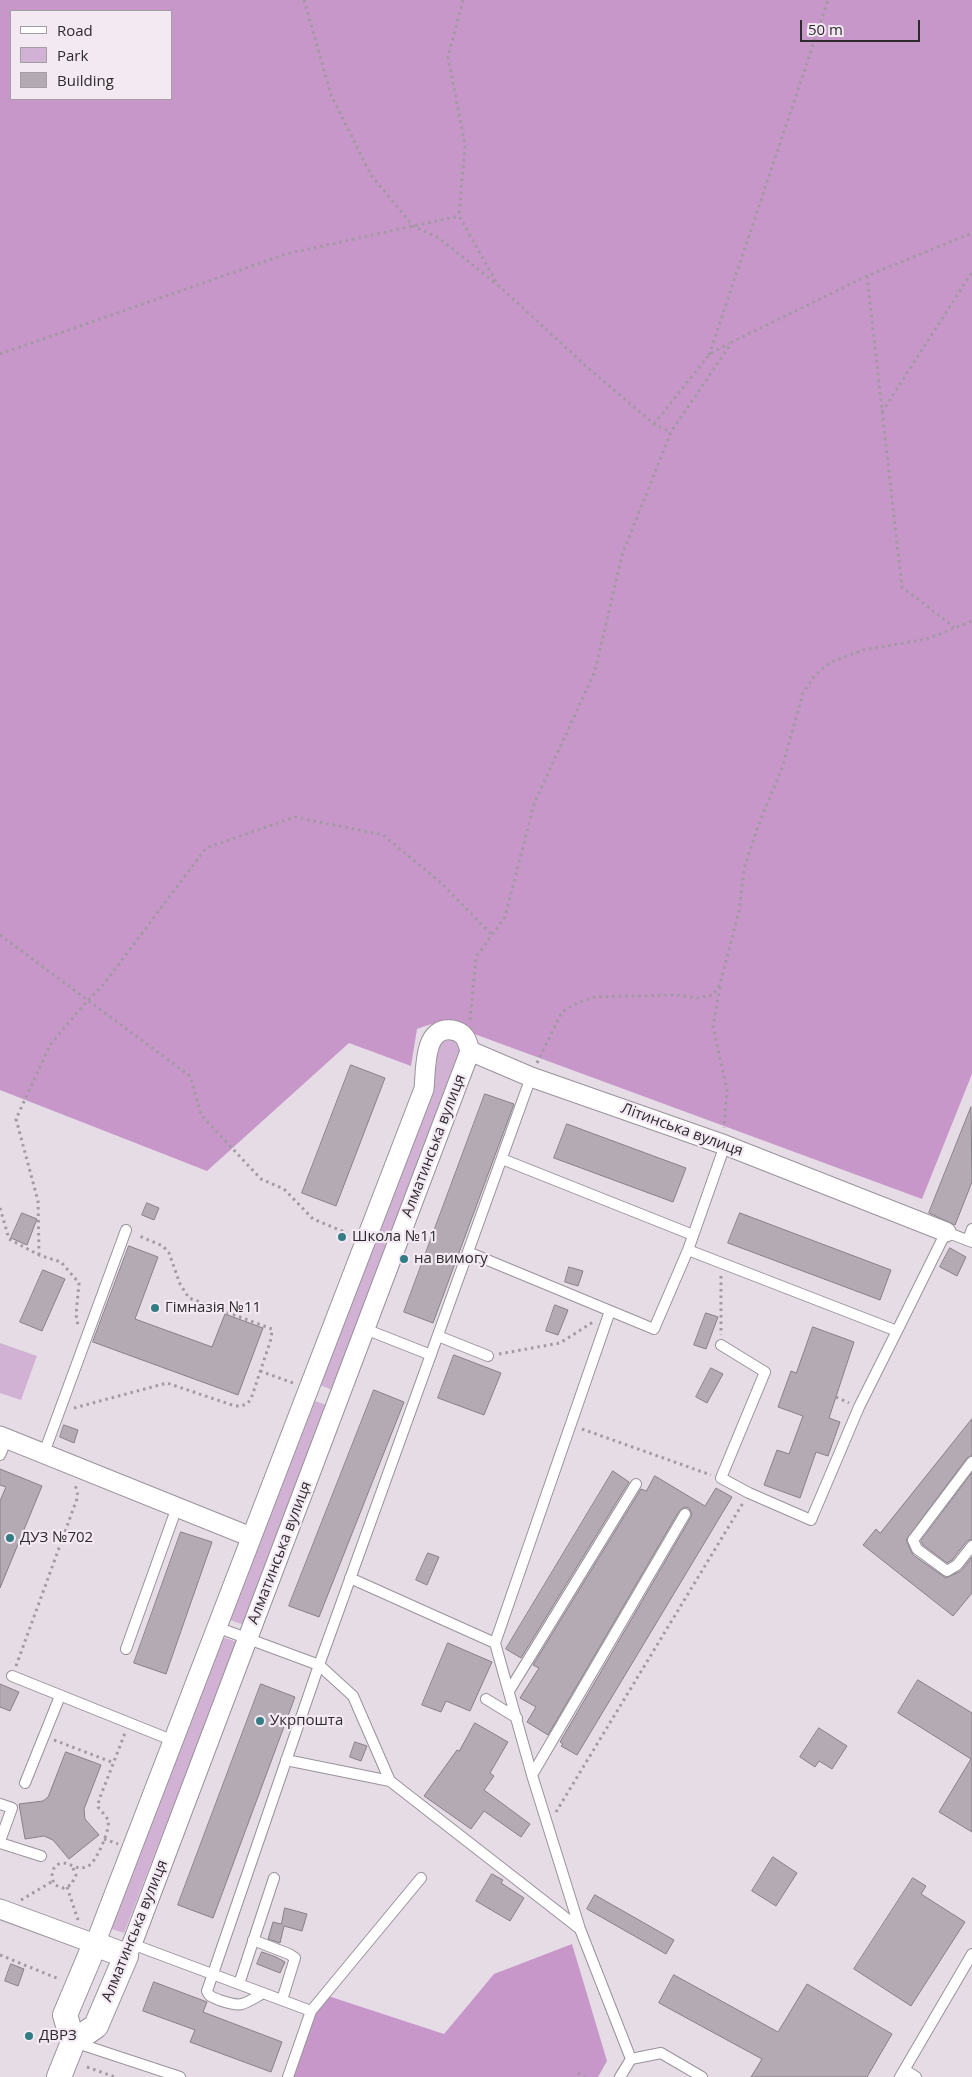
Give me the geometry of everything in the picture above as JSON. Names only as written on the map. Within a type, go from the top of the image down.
[{"type":"street","name":"Алматинська вулиця","points":[[448,1029],[460,1031],[466,1037],[470,1052],[129,1950],[96,2026],[73,2042],[65,2014],[88,1936],[174,1741],[251,1537],[313,1381],[424,1089],[431,1040],[438,1032],[448,1029]]},
{"type":"street","name":"Літинська вулиця","points":[[470,1052],[531,1077],[722,1144],[946,1232]]},
{"type":"street","points":[[2,1443],[44,1453],[251,1537]]},
{"type":"street","points":[[8,1906],[129,1950]]},
{"type":"street","points":[[59,2077],[73,2042]]},
{"type":"lane","points":[[263,1993],[244,2004],[236,2006],[212,1997],[207,1991],[319,1665],[531,1077]]},
{"type":"lane","points":[[468,1252],[654,1329],[688,1250],[722,1144]]},
{"type":"lane","points":[[502,1159],[693,1235]]},
{"type":"lane","points":[[44,1453],[126,1230]]},
{"type":"lane","points":[[721,1345],[765,1372],[721,1478],[749,1493],[810,1520],[859,1407],[946,1232],[970,1241],[972,1230]]},
{"type":"lane","points":[[688,1250],[897,1331]]},
{"type":"lane","points":[[610,1311],[495,1643],[532,1774],[580,1929],[631,2059]]},
{"type":"lane","points":[[365,1330],[431,1355]]},
{"type":"lane","points":[[438,1336],[488,1356]]},
{"type":"lane","points":[[972,1462],[913,1540],[917,1550],[947,1571],[957,1565],[972,1546]]},
{"type":"lane","points":[[509,1691],[636,1484]]},
{"type":"lane","points":[[126,1649],[177,1507]]},
{"type":"lane","points":[[532,1774],[685,1514]]},
{"type":"lane","points":[[350,1578],[495,1643]]},
{"type":"lane","points":[[218,1628],[319,1665],[352,1696],[390,1781]]},
{"type":"lane","points":[[12,1676],[174,1741]]},
{"type":"lane","points":[[25,1783],[60,1696]]},
{"type":"lane","points":[[486,1699],[517,1718]]},
{"type":"lane","points":[[286,1760],[390,1781],[580,1929]]},
{"type":"lane","points":[[0,1804],[12,1808],[0,1842],[41,1856]]},
{"type":"lane","points":[[239,1984],[274,1878]]},
{"type":"lane","points":[[288,2077],[311,2011],[421,1878]]},
{"type":"lane","points":[[253,1940],[295,1958],[282,2000]]},
{"type":"lane","points":[[129,1950],[212,1974],[311,2011]]},
{"type":"lane","points":[[916,2077],[903,2073],[972,1954]]},
{"type":"lane","points":[[73,2042],[180,2077]]},
{"type":"lane","points":[[620,2077],[631,2059],[662,2053],[702,2077]]},
{"type":"path","points":[[304,0],[331,95],[371,175],[413,226],[439,238],[498,285],[588,368],[654,424],[671,432]]},
{"type":"path","points":[[462,0],[448,57],[465,145],[459,216],[498,285]]},
{"type":"path","points":[[654,424],[709,355],[828,0]]},
{"type":"path","points":[[0,354],[286,254],[459,216]]},
{"type":"path","points":[[709,355],[867,276],[972,233]]},
{"type":"path","points":[[882,412],[972,272]]},
{"type":"path","points":[[867,276],[902,587],[954,628]]},
{"type":"path","points":[[470,1023],[476,957],[505,917],[534,804],[595,671],[622,555],[671,432],[732,342]]},
{"type":"path","points":[[722,1144],[727,1089],[713,1027],[720,984],[739,911],[744,869],[758,826],[782,768],[803,693],[815,675],[831,662],[863,650],[927,639],[972,621]]},
{"type":"path","points":[[39,1255],[38,1201],[16,1119],[50,1045],[104,984],[206,848],[295,817],[383,835],[440,882],[492,935]]},
{"type":"path","points":[[0,935],[190,1076],[201,1115],[260,1178],[284,1189],[313,1219],[347,1233]]},
{"type":"path","points":[[531,1077],[562,1012],[577,1003],[595,997],[675,995],[697,998],[713,995],[720,984]]},
{"type":"path","points":[[0,1208],[9,1239],[39,1255],[62,1262],[79,1283],[76,1315],[82,1346]]},
{"type":"path","points":[[59,1412],[167,1384],[235,1406],[242,1406],[251,1399],[273,1334],[272,1329],[189,1298],[184,1292],[171,1258],[163,1246],[126,1230]]},
{"type":"path","points":[[721,1263],[721,1345]]},
{"type":"path","points":[[488,1356],[560,1343],[610,1311]]},
{"type":"path","points":[[260,1371],[293,1383]]},
{"type":"path","points":[[571,1425],[721,1478]]},
{"type":"path","points":[[12,1676],[78,1496],[74,1476]]},
{"type":"path","points":[[548,1826],[749,1493]]},
{"type":"path","points":[[73,1868],[75,1879],[67,1887],[59,1887],[53,1882],[52,1873],[56,1866],[63,1863],[73,1868],[88,1867],[95,1861],[108,1827],[108,1820],[98,1807],[99,1800],[129,1723]]},
{"type":"path","points":[[44,1736],[114,1763]]},
{"type":"path","points":[[104,1839],[118,1844]]},
{"type":"path","points":[[8,1906],[53,1882]]},
{"type":"path","points":[[67,1887],[88,1936]]},
{"type":"path","points":[[0,1955],[59,1979]]},
{"type":"path","points":[[87,2067],[115,2077]]},
{"type":"path","points":[[578,2074],[585,2077]]},
{"type":"green space","points":[[449,1036],[459,1040],[462,1048],[335,1391],[320,1385],[433,1054],[439,1044]]},
{"type":"green space","points":[[0,1343],[37,1356],[21,1400],[0,1393]]},
{"type":"green space","points":[[315,1401],[329,1406],[244,1625],[230,1620]]},
{"type":"green space","points":[[222,1637],[237,1642],[124,1933],[109,1928]]},
{"type":"shaded area","points":[[0,0],[972,0],[972,1074],[922,1199],[469,1032],[456,1025],[443,1023],[431,1024],[417,1029],[411,1066],[349,1043],[207,1171],[0,1090]]},
{"type":"shaded area","points":[[572,1944],[607,2061],[598,2077],[294,2077],[322,1994],[444,2034],[494,1974]]},
{"type":"building","points":[[351,1065],[385,1078],[336,1206],[302,1193]]},
{"type":"building","points":[[485,1094],[514,1104],[433,1323],[404,1312]]},
{"type":"building","points":[[971,1107],[972,1182],[955,1225],[929,1213]]},
{"type":"building","points":[[567,1124],[686,1168],[673,1202],[554,1158]]},
{"type":"building","points":[[147,1203],[159,1208],[154,1220],[142,1215]]},
{"type":"building","points":[[22,1213],[37,1219],[27,1245],[11,1238]]},
{"type":"building","points":[[740,1213],[891,1270],[880,1300],[728,1243]]},
{"type":"building","points":[[129,1246],[158,1257],[135,1319],[212,1347],[225,1314],[263,1328],[238,1395],[93,1342]]},
{"type":"building","points":[[950,1248],[966,1257],[957,1276],[940,1267]]},
{"type":"building","points":[[569,1267],[583,1271],[578,1286],[565,1282]]},
{"type":"building","points":[[43,1270],[65,1279],[42,1331],[20,1322]]},
{"type":"building","points":[[555,1305],[568,1310],[558,1335],[546,1331]]},
{"type":"building","points":[[706,1313],[718,1317],[706,1349],[694,1345]]},
{"type":"building","points":[[813,1327],[854,1342],[829,1418],[840,1422],[828,1456],[816,1452],[800,1498],[764,1485],[777,1450],[789,1454],[803,1416],[778,1407],[791,1371],[796,1373]]},
{"type":"building","points":[[454,1355],[501,1373],[484,1415],[438,1398]]},
{"type":"building","points":[[711,1368],[723,1374],[707,1403],[696,1397]]},
{"type":"building","points":[[374,1390],[404,1402],[319,1617],[289,1606]]},
{"type":"building","points":[[972,1419],[972,1455],[967,1458],[906,1540],[913,1555],[946,1578],[961,1571],[972,1557],[972,1593],[953,1616],[863,1545],[876,1529],[880,1533]]},
{"type":"building","points":[[64,1425],[78,1430],[74,1443],[60,1437]]},
{"type":"building","name":"ДУЗ №702","points":[[0,1469],[42,1486],[0,1588],[0,1501],[6,1487],[0,1485]]},
{"type":"building","points":[[613,1471],[629,1482],[521,1658],[506,1649]]},
{"type":"building","points":[[972,1473],[972,1539],[967,1541],[952,1560],[947,1563],[923,1545],[921,1541]]},
{"type":"building","points":[[655,1476],[705,1506],[716,1488],[732,1497],[577,1755],[561,1746],[563,1744],[560,1742],[691,1517],[692,1514],[689,1508],[685,1507],[679,1511],[548,1735],[527,1722],[536,1707],[520,1698],[539,1668],[533,1665],[641,1489],[646,1491]]},
{"type":"building","points":[[181,1532],[212,1542],[166,1674],[134,1663]]},
{"type":"building","points":[[428,1553],[439,1557],[427,1585],[416,1580]]},
{"type":"building","points":[[448,1643],[492,1662],[470,1711],[446,1701],[441,1712],[422,1705]]},
{"type":"building","points":[[918,1680],[972,1713],[972,1832],[939,1812],[971,1759],[898,1713]]},
{"type":"building","points":[[0,1684],[19,1692],[10,1711],[0,1707]]},
{"type":"building","points":[[261,1684],[295,1697],[213,1918],[178,1905]]},
{"type":"building","points":[[475,1723],[508,1742],[490,1773],[494,1776],[484,1790],[530,1824],[521,1837],[484,1811],[471,1829],[424,1796],[457,1750],[459,1751]]},
{"type":"building","points":[[819,1728],[847,1746],[832,1769],[819,1761],[815,1767],[800,1757]]},
{"type":"building","points":[[355,1742],[367,1746],[361,1761],[350,1757]]},
{"type":"building","points":[[66,1752],[101,1765],[84,1809],[85,1819],[99,1835],[69,1859],[53,1840],[44,1836],[25,1839],[19,1804],[43,1801],[48,1797]]},
{"type":"building","points":[[773,1857],[797,1873],[776,1906],[752,1891]]},
{"type":"building","points":[[492,1874],[503,1880],[501,1883],[524,1898],[510,1921],[476,1901]]},
{"type":"building","points":[[913,1878],[926,1886],[921,1894],[965,1922],[911,2006],[854,1969]]},
{"type":"building","points":[[595,1895],[674,1940],[666,1954],[587,1909]]},
{"type":"building","points":[[285,1908],[307,1914],[302,1931],[284,1926],[280,1943],[268,1939],[273,1922],[281,1924]]},
{"type":"building","points":[[262,1952],[285,1962],[280,1973],[257,1964]]},
{"type":"building","points":[[11,1964],[24,1969],[18,1986],[5,1981]]},
{"type":"building","points":[[674,1975],[778,2032],[807,1984],[892,2034],[867,2077],[751,2077],[762,2059],[659,2003]]},
{"type":"building","points":[[154,1982],[207,2002],[203,2012],[282,2042],[271,2072],[190,2042],[195,2030],[143,2011]]},
{"type":"place","name":"Школа №11","points":[[342,1237]]},
{"type":"place","name":"на вимогу","points":[[404,1259]]},
{"type":"place","name":"Гімназія №11","points":[[155,1308]]},
{"type":"place","name":"ДУЗ №702","points":[[10,1538]]},
{"type":"place","name":"Укрпошта","points":[[260,1721]]},
{"type":"place","name":"ДВРЗ","points":[[29,2036]]}]
